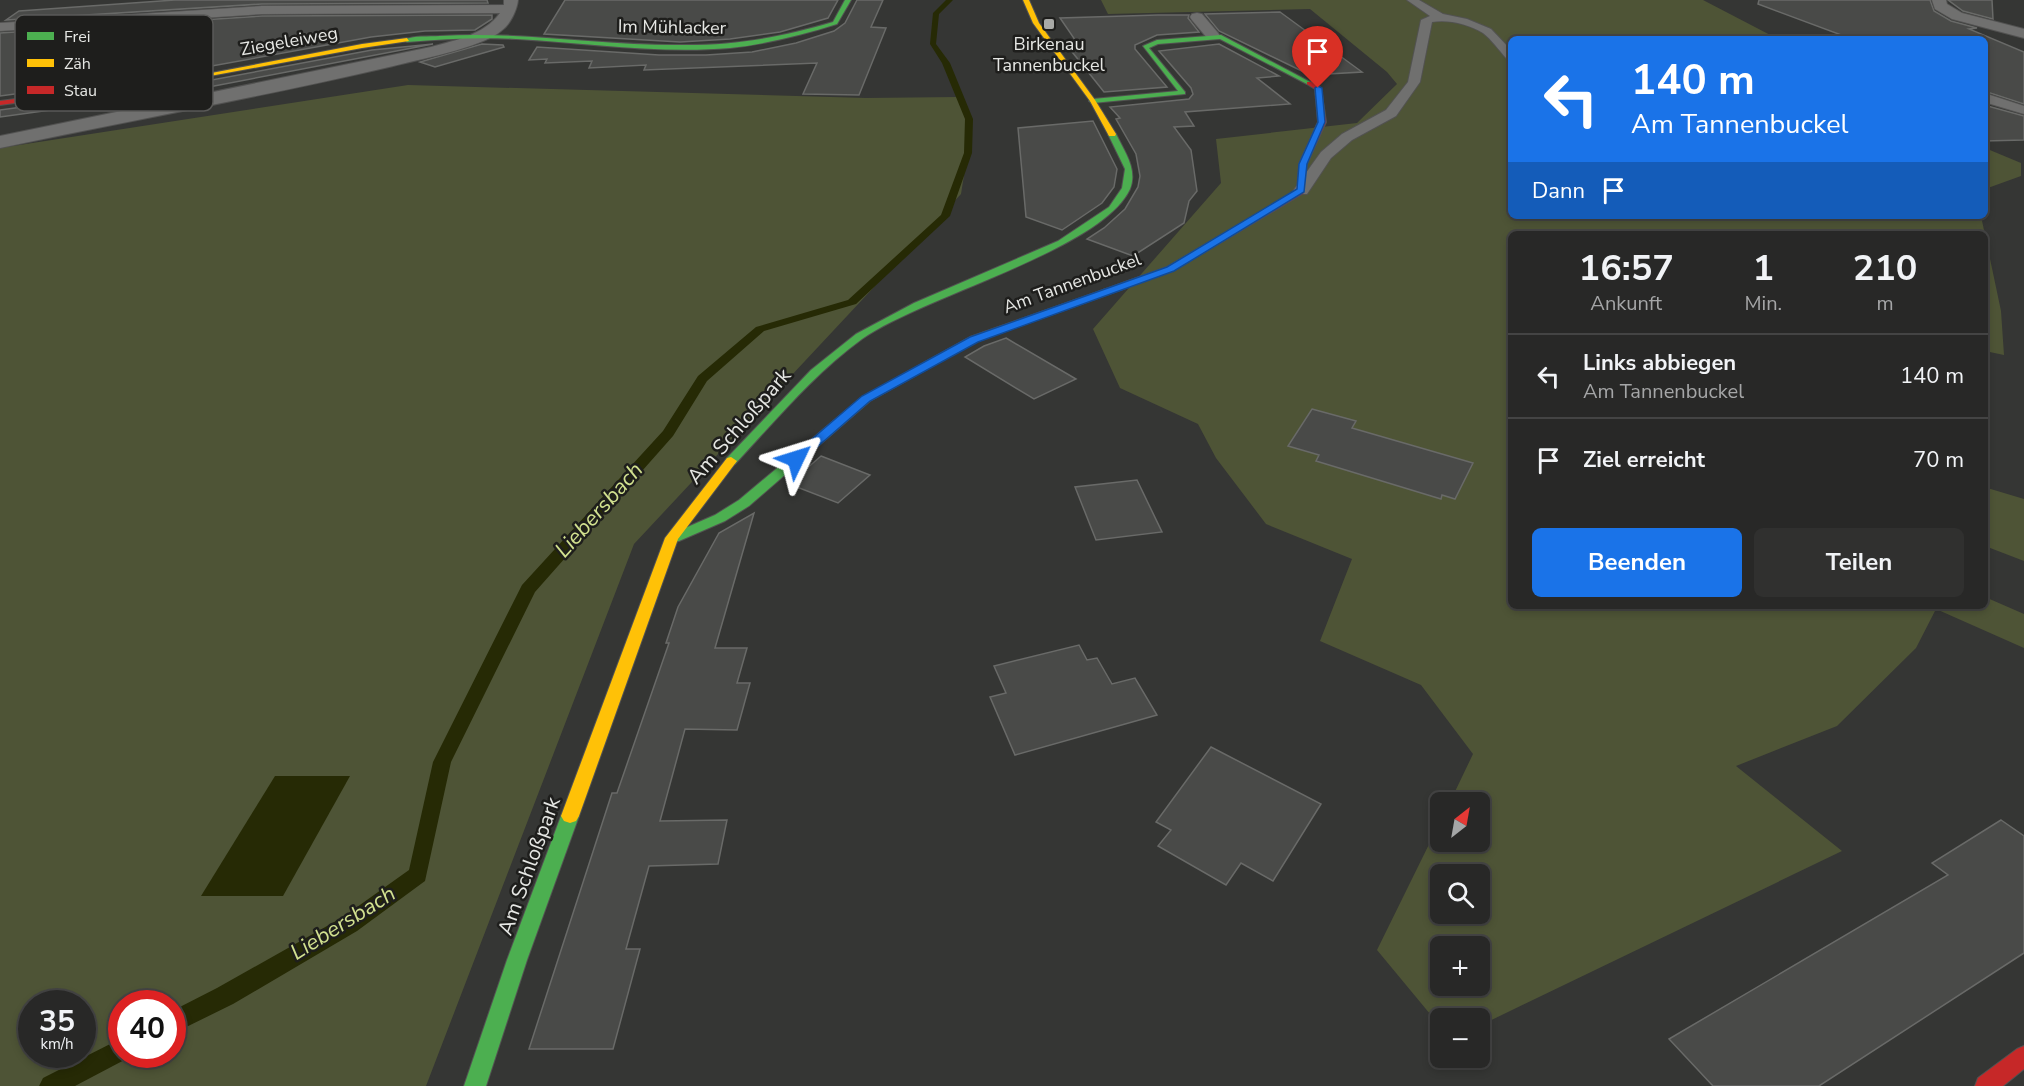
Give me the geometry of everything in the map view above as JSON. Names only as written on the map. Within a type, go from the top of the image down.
[{"type":"street","name":"Im Mühlacker","points":[[478,37],[681,48],[735,46],[778,41],[809,33],[835,22],[848,0]]},
{"type":"street","name":"Am Schloßpark","points":[[475,1086],[517,960],[672,538],[733,458],[815,372],[860,336],[918,304],[1061,243],[1112,208],[1126,188],[1129,169],[1124,154],[1093,101],[1036,23],[1026,0]]},
{"type":"street","points":[[1939,0],[1940,6],[1957,16],[2024,34]]},
{"type":"street","points":[[185,15],[262,10],[510,4],[497,28],[478,37],[435,51],[213,99]]},
{"type":"street","points":[[1197,17],[1213,36]]},
{"type":"street","points":[[0,27],[15,26]]},
{"type":"street","name":"Ziegeleiweg","points":[[213,73],[405,40],[478,37]]},
{"type":"street","points":[[1093,101],[1184,93],[1144,47],[1157,42],[1222,37],[1318,88],[1322,122],[1303,164],[1301,190]]},
{"type":"street","name":"Ziegeleiweg","points":[[0,103],[15,101]]},
{"type":"street","points":[[0,142],[152,111]]},
{"type":"street","name":"Am Tannenbuckel","points":[[672,538],[720,518],[744,503],[866,399],[974,339],[1170,269],[1301,190]]},
{"type":"street","points":[[1986,1086],[2024,1056]]},
{"type":"lane","points":[[1412,0],[1440,17],[1463,21],[1487,32],[1508,53]]},
{"type":"lane","points":[[1301,190],[1326,155],[1347,137],[1391,113],[1414,82],[1427,20],[1440,17]]},
{"type":"lane","points":[[1988,98],[2024,110]]},
{"type":"shaded area","points":[[1101,0],[1703,0],[1772,36],[1508,36],[1508,219],[1982,219],[1984,231],[1508,231],[1508,609],[1936,609],[1916,648],[1837,726],[1736,766],[1842,851],[1490,1021],[1490,1008],[1430,1008],[1430,1014],[1377,950],[1430,842],[1430,852],[1490,852],[1490,792],[1455,792],[1473,754],[1421,685],[1320,641],[1352,559],[1266,524],[1216,458],[1198,424],[1120,388],[1093,329],[1221,183],[1216,139],[1357,123],[1397,84],[1387,72],[1310,9],[1108,14]]},
{"type":"shaded area","points":[[408,85],[866,98],[958,97],[971,131],[961,194],[634,544],[426,1086],[0,1086],[0,148]]},
{"type":"shaded area","points":[[1988,149],[2021,163],[2021,176],[1988,188]]},
{"type":"shaded area","points":[[1988,249],[2001,311],[2004,355],[1988,352]]},
{"type":"shaded area","points":[[1988,488],[2024,499],[2024,561],[1988,547]]},
{"type":"shaded area","points":[[1988,598],[2024,614],[2024,648],[1936,609],[1988,609]]},
{"type":"shaded area","points":[[275,776],[350,776],[283,896],[201,896]]},
{"type":"building","points":[[175,0],[487,0],[488,3],[262,4],[86,15],[15,15],[15,19],[6,20],[19,11]]},
{"type":"building","points":[[565,0],[838,0],[828,18],[780,32],[730,39],[680,42],[544,34]]},
{"type":"building","points":[[857,0],[883,0],[871,27],[886,28],[859,95],[803,94],[817,63],[644,70],[646,65],[589,68],[592,61],[545,63],[547,59],[529,60],[537,47],[659,55],[752,52],[796,43],[834,31],[845,23]]},
{"type":"building","points":[[1759,0],[1930,0],[1934,11],[1951,21],[1977,28],[1969,29],[1986,36],[1844,36],[1758,4]]},
{"type":"building","points":[[1948,0],[1992,0],[1993,19],[1963,11]]},
{"type":"building","points":[[1280,12],[1362,72],[1310,75],[1219,31],[1205,14]]},
{"type":"building","points":[[492,15],[492,19],[475,30],[425,31],[371,37],[213,66],[213,19],[262,16]]},
{"type":"building","points":[[1189,15],[1188,18],[1199,32],[1157,35],[1135,45],[1135,49],[1167,87],[1104,92],[1069,48],[1080,47],[1060,18]]},
{"type":"building","points":[[15,32],[15,94],[0,96],[0,33]]},
{"type":"building","points":[[1988,37],[2024,52],[2024,104],[1988,92]]},
{"type":"building","points":[[433,44],[213,86],[213,80],[372,50]]},
{"type":"building","points":[[482,44],[503,45],[504,47],[435,67],[420,62]]},
{"type":"building","points":[[1219,44],[1279,76],[1257,78],[1290,104],[1185,112],[1194,126],[1174,127],[1191,150],[1197,191],[1189,201],[1184,223],[1133,256],[1087,239],[1104,228],[1125,209],[1138,187],[1140,176],[1136,154],[1116,119],[1120,118],[1110,107],[1189,99],[1193,94],[1191,88],[1159,51]]},
{"type":"building","points":[[1988,106],[2024,116],[2024,140],[1988,141]]},
{"type":"building","points":[[15,108],[15,111],[43,111],[0,117],[0,110]]},
{"type":"building","points":[[1093,121],[1117,169],[1114,187],[1102,203],[1062,230],[1026,217],[1018,128]]},
{"type":"building","points":[[1006,338],[1076,379],[1034,399],[965,357],[984,346]]},
{"type":"building","points":[[1312,409],[1356,421],[1352,428],[1473,463],[1455,499],[1442,495],[1441,499],[1316,461],[1319,455],[1288,446]]},
{"type":"building","points":[[821,456],[870,475],[838,503],[789,484]]},
{"type":"building","points":[[1137,480],[1162,532],[1096,540],[1075,487]]},
{"type":"building","points":[[754,513],[715,648],[747,648],[737,683],[750,683],[737,730],[685,729],[660,821],[727,820],[718,864],[649,866],[626,949],[640,949],[613,1049],[529,1049],[612,793],[617,793],[669,643],[666,643],[678,607],[719,533]]},
{"type":"building","points":[[1079,645],[1087,660],[1097,658],[1112,684],[1135,678],[1157,715],[1015,755],[990,697],[1006,693],[994,666]]},
{"type":"building","points":[[1211,747],[1321,804],[1273,881],[1241,863],[1226,885],[1158,846],[1171,830],[1156,822]]},
{"type":"building","points":[[2001,820],[2024,836],[2024,953],[1819,1086],[1713,1086],[1669,1039],[1948,875],[1932,863]]},
{"type":"waterway","name":"Liebersbach","points":[[186,1016],[350,924],[418,875],[442,762],[528,589],[668,433],[702,379],[760,329],[852,302],[945,216],[968,153],[969,119],[946,63],[933,44],[936,13],[950,0]]},
{"type":"waterway","name":"Liebersbach","points":[[51,1086],[108,1056]]},
{"type":"traffic: fast","points":[[407,40],[461,36],[515,37],[622,45],[730,46],[783,38],[835,23],[848,0]]},
{"type":"traffic: fast","points":[[1093,101],[1183,93],[1145,47],[1157,42],[1221,37],[1309,83]]},
{"type":"traffic: fast","points":[[731,461],[815,372],[860,336],[918,305],[1061,243],[1112,209],[1126,188],[1129,169],[1112,134]]},
{"type":"traffic: fast","points":[[674,538],[720,518],[744,503],[866,399],[974,339],[1106,292]]},
{"type":"traffic: fast","points":[[475,1086],[517,960],[570,816]]},
{"type":"traffic: slow","points":[[1026,0],[1036,23],[1093,101],[1112,134]]},
{"type":"traffic: slow","points":[[213,73],[407,40]]},
{"type":"traffic: slow","points":[[570,816],[672,538],[731,461]]},
{"type":"traffic: jam","points":[[1106,292],[1170,269],[1301,191],[1303,164],[1322,122],[1318,88],[1309,83]]},
{"type":"traffic: jam","points":[[0,103],[15,101]]},
{"type":"traffic: jam","points":[[1986,1086],[2024,1056]]},
{"type":"place","name":"Birkenau Tannenbuckel","points":[[1049,24]]},
{"type":"route","points":[[796,459],[866,399],[974,339],[1170,269],[1301,190],[1303,164],[1322,122],[1321,98],[1318,88]]}]
